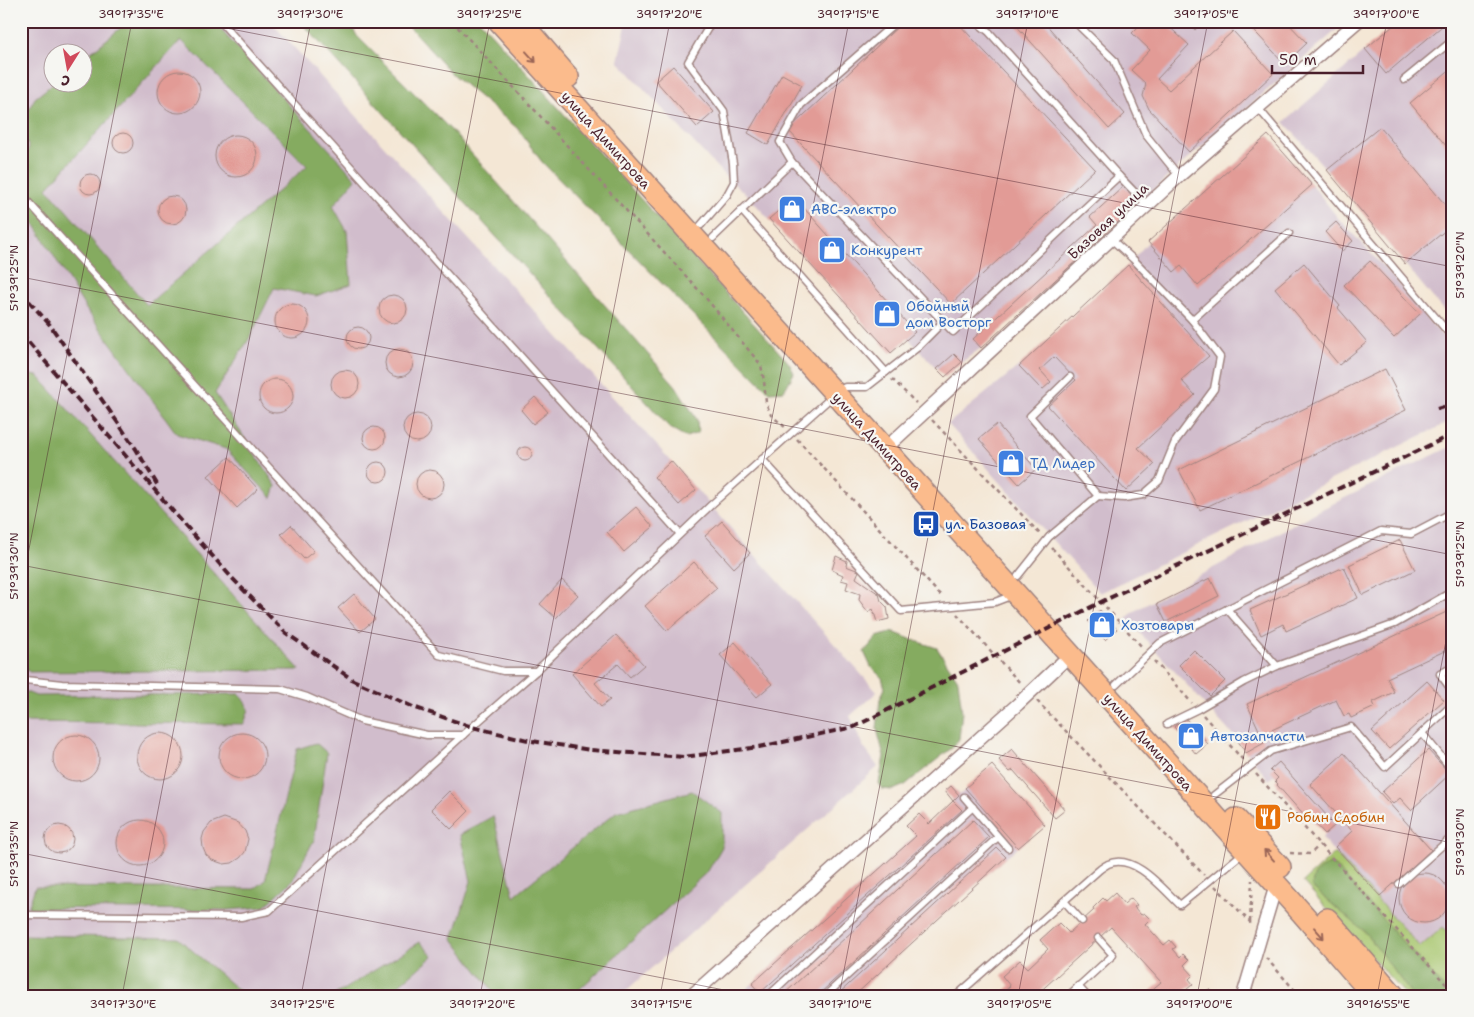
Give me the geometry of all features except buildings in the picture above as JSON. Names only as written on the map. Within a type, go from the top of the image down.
[{"type":"main road","name":"улица Димитрова","points":[[499,21],[704,248],[840,391],[1017,585],[1059,624],[1116,685],[1214,795],[1374,996]]},
{"type":"main road","name":"улица Димитрова","points":[[520,21],[602,116],[707,232],[840,391]]},
{"type":"main road","name":"улица Димитрова","points":[[1017,585],[1070,655],[1246,851],[1281,879],[1394,996]]},
{"type":"street","name":"Базовая улица","points":[[890,445],[1110,238],[1358,21]]},
{"type":"street","points":[[691,996],[935,780],[1070,655]]},
{"type":"street","points":[[1243,996],[1281,879]]},
{"type":"lane","points":[[220,21],[680,534]]},
{"type":"lane","points":[[707,232],[734,182],[733,163],[724,111],[688,62],[712,21]]},
{"type":"lane","points":[[897,21],[801,105],[780,142],[792,162],[953,332],[1119,176]]},
{"type":"lane","points":[[975,21],[989,32],[1147,205]]},
{"type":"lane","points":[[1074,21],[1114,60],[1146,135],[1179,176]]},
{"type":"lane","points":[[1404,80],[1453,40]]},
{"type":"lane","points":[[1258,108],[1453,338]]},
{"type":"lane","points":[[707,232],[741,210],[792,162]]},
{"type":"lane","points":[[21,194],[439,655],[503,671],[536,671]]},
{"type":"lane","points":[[741,210],[886,372]]},
{"type":"lane","points":[[1192,320],[1289,233]]},
{"type":"lane","points":[[1070,377],[1030,416],[1098,496],[1124,498],[1143,495],[1159,481],[1175,442],[1214,389],[1220,358],[1192,320],[1110,238]]},
{"type":"lane","points":[[21,915],[241,917],[269,911],[536,671],[791,432],[840,391],[867,388],[917,348],[944,322]]},
{"type":"lane","points":[[762,459],[900,611],[995,602],[1017,585],[1046,541],[1098,496]]},
{"type":"lane","points":[[1116,685],[1160,643],[1381,531],[1411,534],[1450,513],[1453,523]]},
{"type":"lane","points":[[1167,724],[1277,666],[1395,624],[1453,591]]},
{"type":"lane","points":[[1227,609],[1277,666]]},
{"type":"lane","points":[[1453,667],[1440,674],[1453,692]]},
{"type":"lane","points":[[21,678],[62,684],[280,689],[307,697],[362,721],[427,735],[463,735]]},
{"type":"lane","points":[[1214,795],[1272,751],[1351,727],[1385,767],[1453,702]]},
{"type":"lane","points":[[1422,733],[1453,771]]},
{"type":"lane","points":[[964,797],[1008,848]]},
{"type":"lane","points":[[768,996],[973,807]]},
{"type":"lane","points":[[1399,884],[1453,836]]},
{"type":"lane","points":[[825,996],[998,837]]},
{"type":"lane","points":[[956,996],[1109,863],[1130,863],[1142,870],[1180,905],[1246,851]]},
{"type":"lane","points":[[1064,901],[1082,921]]},
{"type":"lane","points":[[1068,996],[1112,955],[1098,938]]},
{"type":"lane","points":[[1078,986],[1087,996]]},
{"type":"lane","points":[[1207,996],[1209,994],[1212,996]]},
{"type":"path","points":[[452,21],[705,297],[761,365],[766,403],[771,415],[791,432],[1030,693],[1250,922]]},
{"type":"path","points":[[886,372],[1046,541],[1453,992]]},
{"type":"path","points":[[1285,852],[1310,854],[1320,845]]},
{"type":"path","points":[[1254,874],[1251,881],[1250,922],[1258,950],[1300,996]]},
{"type":"shaded area","points":[[21,21],[270,21],[671,461],[877,692],[850,716],[863,746],[878,767],[620,996],[21,996]]},
{"type":"shaded area","points":[[627,21],[1347,21],[1175,170],[981,348],[945,377],[908,338],[891,353],[746,194],[725,176],[618,61]]},
{"type":"shaded area","points":[[1399,21],[1453,21],[1453,322],[1327,170],[1284,122]]},
{"type":"shaded area","points":[[1268,135],[1338,218],[1426,313],[1424,316],[1453,347],[1453,420],[1100,593],[948,424],[1019,366],[1128,265],[1148,242]]},
{"type":"shaded area","points":[[1448,448],[1453,454],[1453,938],[1442,927],[1420,947],[1322,838],[1325,834],[1311,819],[1308,820],[1277,785],[1278,778],[1274,775],[1269,780],[1238,741],[1126,618],[1138,609],[1320,510]]},
{"type":"shaded area","points":[[982,774],[1035,833],[1006,857],[854,996],[739,996],[915,836],[906,826],[919,814],[929,824],[953,802],[945,791],[951,786],[960,795]]},
{"type":"green space","points":[[129,21],[213,21],[356,179],[333,206],[347,231],[351,284],[316,296],[274,288],[249,339],[215,393],[276,486],[272,498],[226,449],[177,434],[86,309],[29,215],[21,199],[21,156],[29,149],[21,123],[35,98],[43,92],[92,92],[92,52]],"holes":[[[181,40],[307,166],[147,305],[47,188]]]},
{"type":"green space","points":[[300,21],[349,21],[357,36],[450,129],[676,386],[697,420],[698,433],[686,437],[670,428]]},
{"type":"green space","points":[[404,21],[480,21],[789,363],[794,373],[784,391],[769,392],[542,162],[517,128],[452,74]]},
{"type":"green space","points":[[21,373],[38,376],[300,670],[29,672],[21,664]]},
{"type":"green space","points":[[893,632],[937,648],[958,680],[962,712],[959,739],[953,747],[905,785],[893,790],[882,789],[879,783],[884,756],[877,729],[880,699],[885,688],[882,678],[871,667],[864,652],[877,637]]},
{"type":"green space","points":[[21,690],[36,696],[240,694],[249,709],[244,724],[21,722]]},
{"type":"green space","points":[[316,743],[327,753],[314,840],[292,881],[264,907],[227,910],[28,908],[35,887],[254,889],[265,881],[297,749]]},
{"type":"green space","points":[[692,791],[722,813],[722,847],[708,871],[572,996],[497,996],[453,939],[471,881],[460,835],[493,816],[514,896],[616,812]]},
{"type":"green space","points":[[1335,853],[1420,947],[1443,927],[1453,938],[1453,996],[1407,996],[1303,882]]},
{"type":"green space","points":[[1330,864],[1336,867],[1451,996],[1413,996],[1365,932],[1312,887],[1317,872]]},
{"type":"green space","points":[[21,935],[178,938],[245,996],[21,996]]},
{"type":"green space","points":[[420,942],[433,956],[386,996],[333,996]]},
{"type":"railway","points":[[21,292],[50,325],[136,449],[158,486]]},
{"type":"railway","points":[[21,333],[232,578],[286,633],[353,680],[413,707],[472,727],[532,741],[591,750],[684,757],[759,747],[854,727],[1101,602],[1453,434]]},
{"type":"railway","points":[[1437,409],[1453,404]]},
{"type":"place","name":"АВС-электро","points":[[792,209]]},
{"type":"place","name":"Конкурент","points":[[832,250]]},
{"type":"place","name":"Обойный дом Восторг","points":[[887,314]]},
{"type":"place","name":"ТД Лидер","points":[[1011,463]]},
{"type":"place","name":"ул. Базовая","points":[[926,524]]},
{"type":"place","name":"Хозтовары","points":[[1102,625]]},
{"type":"place","name":"Автозапчасти","points":[[1191,736]]},
{"type":"place","name":"Робин Сдобин","points":[[1268,817]]}]
